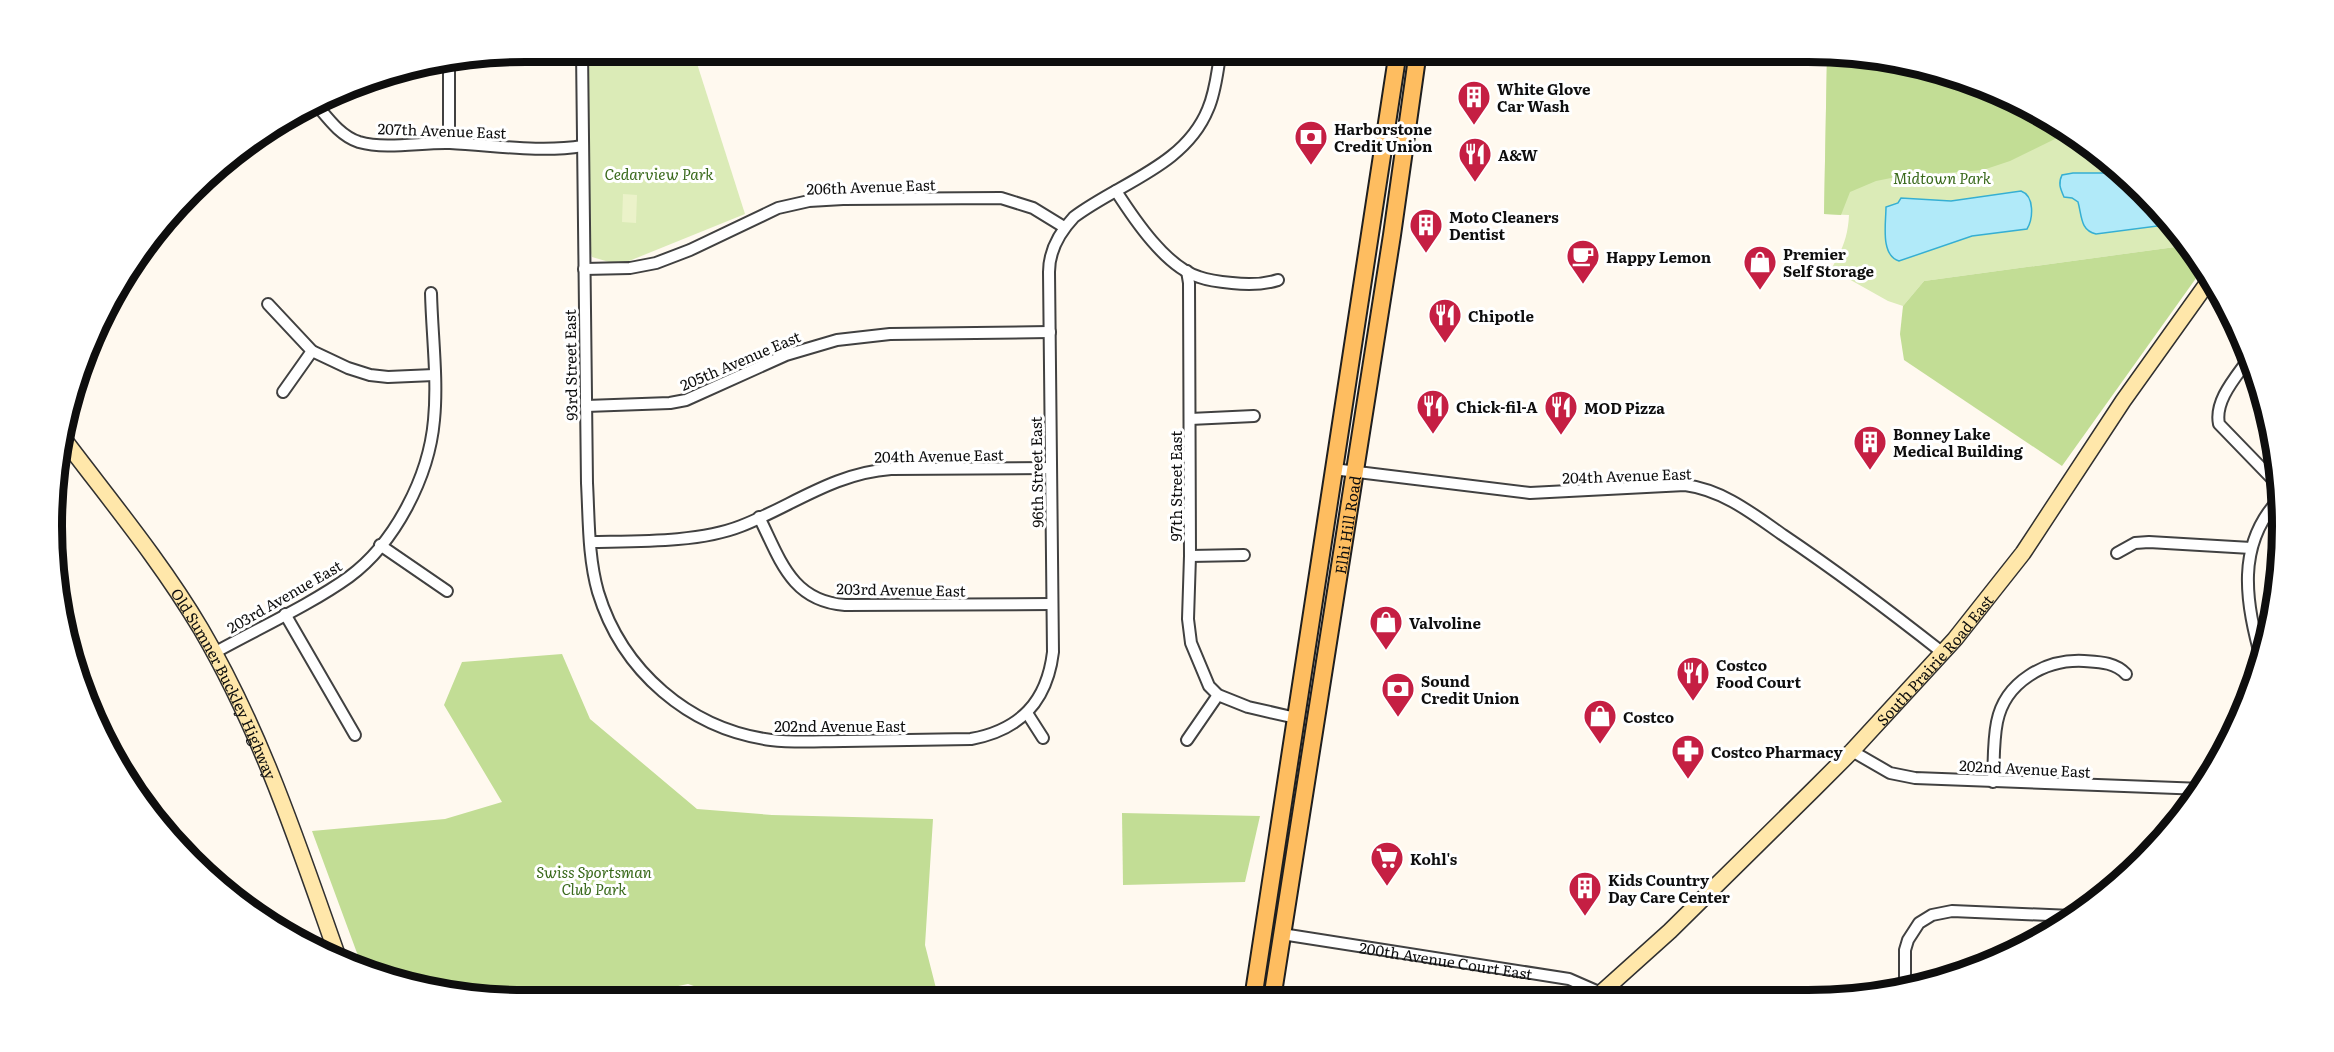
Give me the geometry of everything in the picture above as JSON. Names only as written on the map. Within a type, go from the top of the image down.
[{"type":"main road","name":"Elhi Hill Road","points":[[1254,990],[1396,62]]},
{"type":"main road","name":"Elhi Hill Road","points":[[1273,990],[1392,235],[1416,62]]},
{"type":"main road","name":"South Prairie Road East","points":[[1607,990],[1852,751],[1943,653],[2023,553],[2122,401],[2205,286]]},
{"type":"main road","name":"Old Sumner Buckley Highway","points":[[68,445],[151,553],[214,653],[263,751],[335,949]]},
{"type":"street","name":"93rd Street East","points":[[582,62],[590,542],[597,590],[623,647],[637,667]]},
{"type":"street","points":[[1064,227],[1078,214],[1175,153],[1199,126],[1214,93],[1219,62]]},
{"type":"street","points":[[449,68],[449,143]]},
{"type":"street","name":"207th Avenue East","points":[[321,109],[340,130],[358,142],[449,143],[533,148],[583,146]]},
{"type":"street","points":[[1116,191],[1148,237],[1186,271],[1198,277],[1230,283],[1265,284],[1278,280]]},
{"type":"street","name":"206th Avenue East","points":[[584,269],[630,268],[656,263],[690,250],[778,208],[809,201],[1001,198],[1033,208],[1064,227]]},
{"type":"street","name":"96th Street East","points":[[1027,712],[1040,695],[1051,667],[1050,256],[1064,227]]},
{"type":"street","name":"97th Street East","points":[[1186,271],[1189,283],[1190,419],[1188,619],[1191,643],[1206,680],[1218,695]]},
{"type":"street","name":"203rd Avenue East","points":[[214,653],[351,575],[398,522],[420,477],[434,422],[431,293]]},
{"type":"street","points":[[268,304],[312,351],[348,368],[370,375],[388,377],[434,375]]},
{"type":"street","name":"205th Avenue East","points":[[586,406],[670,403],[686,400],[786,355],[819,344],[854,337],[1050,332]]},
{"type":"street","points":[[283,392],[312,351]]},
{"type":"street","points":[[2244,366],[2221,400],[2217,415],[2219,424],[2270,477]]},
{"type":"street","points":[[1190,419],[1254,416]]},
{"type":"street","name":"204th Avenue East","points":[[590,542],[645,541],[727,530],[832,482],[864,472],[891,469],[1051,468]]},
{"type":"street","name":"204th Avenue East","points":[[1333,469],[1530,493],[1699,487],[1738,504],[1810,553],[1943,653]]},
{"type":"street","points":[[2258,644],[2249,608],[2247,584],[2251,548],[2264,520],[2272,509]]},
{"type":"street","name":"203rd Avenue East","points":[[759,517],[787,574],[794,583],[812,597],[823,602],[845,605],[1052,604]]},
{"type":"street","points":[[2117,552],[2135,543],[2149,542],[2251,548]]},
{"type":"street","points":[[380,545],[447,591]]},
{"type":"street","points":[[1190,556],[1245,555]]},
{"type":"street","points":[[285,614],[355,735]]},
{"type":"street","points":[[1993,782],[1999,714],[2018,684],[2041,668],[2060,662],[2104,663],[2121,669],[2126,675]]},
{"type":"street","name":"202nd Avenue East","points":[[637,667],[668,696],[695,714],[725,728],[772,740],[971,739],[1001,731],[1027,712]]},
{"type":"street","points":[[1187,740],[1218,695],[1248,707],[1296,718]]},
{"type":"street","points":[[1027,712],[1043,738]]},
{"type":"street","name":"202nd Avenue East","points":[[1852,751],[1881,768],[1899,775],[1993,782],[2191,789]]},
{"type":"street","points":[[1905,981],[1905,950],[1908,940],[1919,923],[1932,915],[1952,911],[2060,916]]},
{"type":"street","name":"200th Avenue Court East","points":[[1282,934],[1569,979],[1588,990]]},
{"type":"green space","name":"Cedarview Park","points":[[697,62],[745,214],[629,261],[616,264],[592,257],[590,249],[588,63]]},
{"type":"green space","name":"Midtown Park","points":[[1827,62],[1838,62],[1899,70],[1928,77],[2013,109],[2091,157],[2136,198],[2179,246],[1924,281],[1903,306],[1888,301],[1831,269],[1844,244],[1849,215],[1824,214]]},
{"type":"green space","points":[[1827,62],[1899,70],[1957,86],[2013,109],[2062,137],[2010,161],[1983,170],[1896,177],[1876,181],[1850,192],[1841,215],[1824,214]]},
{"type":"green space","points":[[623,194],[637,195],[636,223],[622,222]]},
{"type":"green space","points":[[2179,246],[2198,275],[2062,466],[1904,360],[1900,334],[1903,306],[1924,281]]},
{"type":"green space","name":"Swiss Sportsman Club Park","points":[[562,654],[590,719],[697,809],[772,815],[933,819],[925,945],[936,990],[706,990],[688,984],[659,990],[496,990],[435,982],[359,959],[312,831],[445,819],[502,802],[444,705],[462,662]]},
{"type":"green space","points":[[1122,813],[1260,816],[1245,882],[1123,885]]},
{"type":"water","points":[[2109,173],[2162,225],[2096,234],[2091,232],[2082,222],[2078,202],[2064,197],[2060,181],[2062,175]]},
{"type":"water","points":[[2021,191],[2029,198],[2032,208],[2031,220],[2027,229],[1972,236],[1899,261],[1889,252],[1885,238],[1886,207],[1898,203],[1901,198],[1951,201]]},
{"type":"place","name":"White Glove Car Wash","points":[[1474,126]]},
{"type":"place","name":"Harborstone Credit Union","points":[[1311,166]]},
{"type":"place","name":"A&W","points":[[1475,183]]},
{"type":"place","name":"Moto Cleaners Dentist","points":[[1426,254]]},
{"type":"place","name":"Happy Lemon","points":[[1583,285]]},
{"type":"place","name":"Premier Self Storage","points":[[1760,291]]},
{"type":"place","name":"Chipotle","points":[[1445,344]]},
{"type":"place","name":"Chick-fil-A","points":[[1433,435]]},
{"type":"place","name":"MOD Pizza","points":[[1561,436]]},
{"type":"place","name":"Bonney Lake Medical Building","points":[[1870,471]]},
{"type":"place","name":"Valvoline","points":[[1386,651]]},
{"type":"place","name":"Costco Food Court","points":[[1693,702]]},
{"type":"place","name":"Sound Credit Union","points":[[1398,718]]},
{"type":"place","name":"Costco","points":[[1600,745]]},
{"type":"place","name":"Costco Pharmacy","points":[[1688,780]]},
{"type":"place","name":"Kohl's","points":[[1387,887]]},
{"type":"place","name":"Kids Country Day Care Center","points":[[1585,917]]}]
